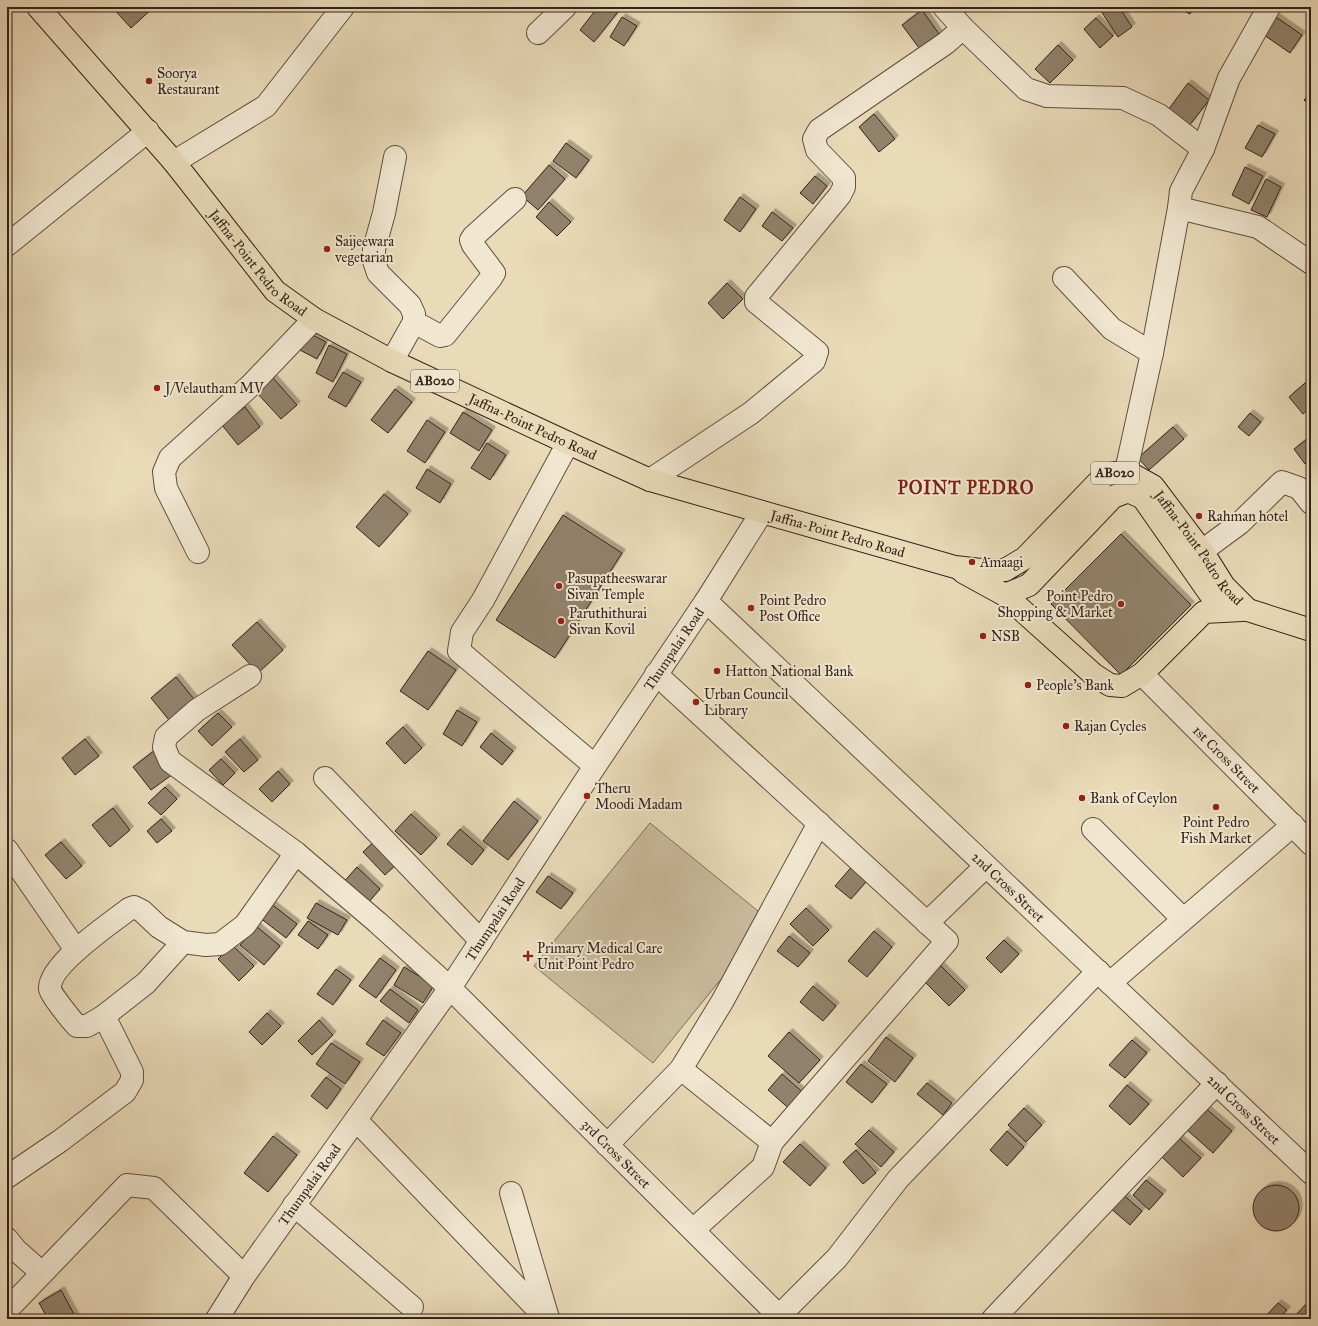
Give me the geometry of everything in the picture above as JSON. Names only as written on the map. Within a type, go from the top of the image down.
[{"type":"main road","name":"Jaffna-Point Pedro Road","points":[[38,7],[174,162],[275,291],[314,319],[392,361],[650,480],[955,567],[981,570],[1005,570],[1025,558],[1105,475],[1126,471],[1153,486],[1202,551],[1224,586],[1248,610]]},
{"type":"main road","name":"Jaffna-Point Pedro Road","points":[[1005,595],[1029,585],[1113,497],[1128,491],[1143,498],[1210,594],[1248,610],[1311,630]]},
{"type":"main road","name":"Jaffna-Point Pedro Road","points":[[955,567],[1005,595],[1093,674],[1110,686],[1122,686],[1142,674],[1204,612],[1248,610]]},
{"type":"street","points":[[174,162],[266,106],[343,7]]},
{"type":"street","points":[[538,33],[565,7]]},
{"type":"street","points":[[944,7],[963,28],[1026,89],[1047,96],[1123,98],[1159,115],[1204,149]]},
{"type":"street","points":[[1126,471],[1152,353],[1181,191],[1204,149],[1229,78],[1269,7]]},
{"type":"street","points":[[650,480],[751,413],[814,361],[817,352],[756,302],[756,297],[840,195],[844,187],[844,178],[817,150],[814,139],[819,130],[946,43],[963,28]]},
{"type":"street","points":[[7,245],[148,131]]},
{"type":"street","points":[[392,361],[414,322],[414,314],[410,305],[378,273],[374,262],[374,249],[384,213],[394,157]]},
{"type":"street","points":[[414,322],[440,336],[445,335],[494,273],[471,240],[515,199]]},
{"type":"street","points":[[1179,208],[1258,226],[1311,263]]},
{"type":"street","points":[[1064,278],[1112,329],[1152,353]]},
{"type":"street","points":[[198,552],[166,488],[164,472],[170,458],[250,386],[314,319]]},
{"type":"street","points":[[568,443],[483,600],[462,632],[459,651],[595,766]]},
{"type":"street","points":[[1202,551],[1240,523],[1282,482],[1299,488],[1311,503]]},
{"type":"street","name":"Thumpalai Road","points":[[217,1319],[244,1276],[450,988],[595,766],[706,601],[762,512]]},
{"type":"street","name":"2nd Cross Street","points":[[706,601],[1311,1174]]},
{"type":"street","points":[[656,674],[947,941],[772,1142],[763,1167],[693,1230]]},
{"type":"street","name":"1st Cross Street","points":[[1142,674],[1311,844]]},
{"type":"street","name":"3rd Cross Street","points":[[250,676],[197,710],[166,737],[164,747],[170,761],[296,853],[377,922],[450,988],[780,1317]]},
{"type":"street","points":[[325,778],[481,940]]},
{"type":"street","points":[[608,1145],[681,1069],[722,1002],[819,823]]},
{"type":"street","points":[[780,1317],[837,1258],[898,1179],[1104,977],[1183,919],[1293,825]]},
{"type":"street","points":[[1093,830],[1183,919]]},
{"type":"street","points":[[7,850],[76,950]]},
{"type":"street","points":[[183,942],[146,983],[104,1016],[86,1026],[77,1026],[72,1022],[50,991],[50,983],[53,975],[76,950],[129,909],[134,907],[142,911],[158,926],[183,942],[206,945],[220,944],[245,925],[296,853]]},
{"type":"street","points":[[927,923],[986,866]]},
{"type":"street","points":[[7,1177],[60,1141],[125,1092],[132,1080],[132,1072],[104,1016]]},
{"type":"street","points":[[681,1069],[772,1142]]},
{"type":"street","points":[[992,1319],[1216,1083]]},
{"type":"street","points":[[356,1120],[547,1319]]},
{"type":"street","points":[[7,1310],[127,1185],[154,1188],[244,1276]]},
{"type":"street","points":[[511,1193],[547,1319]]},
{"type":"street","points":[[294,1206],[412,1307]]},
{"type":"street","points":[[10,1249],[42,1273]]},
{"type":"shaded area","points":[[650,823],[769,920],[653,1063],[534,966]]},
{"type":"building","points":[[112,7],[154,7],[131,28]]},
{"type":"building","points":[[598,7],[613,7],[618,12],[594,42],[580,30]]},
{"type":"building","points":[[1106,7],[1119,7],[1132,27],[1118,37],[1101,11]]},
{"type":"building","points":[[1176,7],[1194,7],[1190,14]]},
{"type":"building","points":[[922,10],[939,34],[919,48],[902,25]]},
{"type":"building","points":[[622,17],[637,26],[624,46],[610,37]]},
{"type":"building","points":[[1276,17],[1302,35],[1290,53],[1264,35]]},
{"type":"building","points":[[1096,18],[1113,36],[1100,48],[1084,29]]},
{"type":"building","points":[[1058,45],[1073,60],[1050,83],[1035,69]]},
{"type":"building","points":[[1188,83],[1209,100],[1189,126],[1168,110]]},
{"type":"building","points":[[1311,92],[1311,106],[1304,100]]},
{"type":"building","points":[[874,114],[895,139],[879,152],[859,127]]},
{"type":"building","points":[[1258,125],[1275,134],[1262,157],[1245,148]]},
{"type":"building","points":[[566,143],[589,160],[576,178],[553,161]]},
{"type":"building","points":[[549,165],[565,179],[538,210],[522,196]]},
{"type":"building","points":[[1245,167],[1263,176],[1249,204],[1232,195]]},
{"type":"building","points":[[815,176],[827,186],[813,204],[800,193]]},
{"type":"building","points":[[1266,179],[1281,187],[1267,217],[1251,210]]},
{"type":"building","points":[[740,197],[756,209],[740,232],[724,220]]},
{"type":"building","points":[[549,202],[571,222],[557,236],[536,217]]},
{"type":"building","points":[[772,212],[793,228],[782,241],[762,226]]},
{"type":"building","points":[[727,283],[743,299],[723,319],[708,303]]},
{"type":"building","points":[[309,333],[326,342],[317,359],[300,350]]},
{"type":"building","points":[[329,345],[347,354],[333,382],[316,373]]},
{"type":"building","points":[[343,372],[361,382],[346,407],[328,397]]},
{"type":"building","points":[[273,378],[297,405],[281,419],[257,393]]},
{"type":"building","points":[[1311,378],[1311,407],[1303,414],[1289,397]]},
{"type":"building","points":[[395,389],[412,402],[388,433],[371,420]]},
{"type":"building","points":[[245,407],[260,427],[238,445],[222,425]]},
{"type":"building","points":[[463,412],[492,430],[479,451],[450,433]]},
{"type":"building","points":[[1250,413],[1261,422],[1249,436],[1238,427]]},
{"type":"building","points":[[427,420],[445,432],[425,463],[407,451]]},
{"type":"building","points":[[1173,427],[1184,439],[1149,470],[1138,458]]},
{"type":"building","points":[[1311,436],[1311,460],[1305,464],[1294,449]]},
{"type":"building","points":[[487,443],[506,455],[490,480],[471,468]]},
{"type":"building","points":[[427,469],[451,484],[440,503],[416,488]]},
{"type":"building","points":[[384,494],[408,514],[379,547],[356,527]]},
{"type":"building","name":"Pasupatheeswarar Sivan Temple","points":[[563,515],[622,553],[555,658],[496,620]]},
{"type":"building","name":"Point Pedro Shopping & Market","points":[[1121,534],[1191,605],[1121,675],[1051,604]]},
{"type":"building","points":[[257,622],[283,650],[258,673],[232,645]]},
{"type":"building","points":[[428,651],[456,670],[428,710],[400,691]]},
{"type":"building","points":[[176,677],[198,704],[173,725],[151,698]]},
{"type":"building","points":[[457,710],[477,722],[462,746],[443,734]]},
{"type":"building","points":[[218,713],[232,727],[212,746],[198,731]]},
{"type":"building","points":[[403,727],[422,748],[405,764],[386,743]]},
{"type":"building","points":[[491,733],[513,751],[502,765],[480,747]]},
{"type":"building","points":[[85,739],[99,756],[75,775],[62,758]]},
{"type":"building","points":[[240,739],[258,760],[244,772],[225,752]]},
{"type":"building","points":[[155,750],[173,774],[151,790],[133,767]]},
{"type":"building","points":[[221,759],[235,773],[223,785],[209,770]]},
{"type":"building","points":[[278,771],[290,784],[272,802],[259,789]]},
{"type":"building","points":[[165,787],[177,799],[161,815],[148,803]]},
{"type":"building","points":[[514,801],[538,821],[508,860],[483,841]]},
{"type":"building","points":[[113,808],[130,830],[110,847],[92,825]]},
{"type":"building","points":[[411,814],[437,838],[421,855],[395,831]]},
{"type":"building","points":[[161,819],[172,831],[157,843],[147,831]]},
{"type":"building","points":[[460,829],[484,850],[472,865],[447,844]]},
{"type":"building","points":[[378,838],[400,861],[385,875],[363,852]]},
{"type":"building","points":[[61,842],[82,866],[66,879],[45,855]]},
{"type":"building","points":[[855,863],[871,876],[851,899],[835,886]]},
{"type":"building","points":[[357,867],[380,889],[366,905],[343,883]]},
{"type":"building","points":[[548,876],[573,893],[561,909],[536,892]]},
{"type":"building","points":[[270,903],[297,924],[286,938],[259,917]]},
{"type":"building","points":[[316,903],[347,920],[338,935],[307,918]]},
{"type":"building","points":[[806,908],[829,930],[813,946],[790,924]]},
{"type":"building","points":[[308,921],[328,935],[318,949],[298,935]]},
{"type":"building","points":[[256,926],[280,946],[264,965],[240,945]]},
{"type":"building","points":[[874,931],[892,947],[867,977],[848,961]]},
{"type":"building","points":[[789,936],[810,953],[798,967],[777,951]]},
{"type":"building","points":[[1004,940],[1019,954],[1001,973],[986,958]]},
{"type":"building","points":[[232,945],[254,966],[239,981],[218,959]]},
{"type":"building","points":[[380,958],[396,970],[376,998],[359,986]]},
{"type":"building","points":[[941,966],[965,990],[949,1006],[925,982]]},
{"type":"building","points":[[404,967],[434,985],[423,1003],[394,985]]},
{"type":"building","points":[[336,969],[351,980],[333,1005],[317,994]]},
{"type":"building","points":[[813,986],[836,1006],[823,1021],[800,1002]]},
{"type":"building","points":[[390,989],[418,1010],[409,1023],[380,1001]]},
{"type":"building","points":[[267,1013],[281,1026],[262,1045],[249,1032]]},
{"type":"building","points":[[319,1020],[333,1035],[312,1055],[298,1041]]},
{"type":"building","points":[[383,1020],[401,1033],[384,1056],[366,1044]]},
{"type":"building","points":[[789,1032],[820,1060],[799,1083],[768,1056]]},
{"type":"building","points":[[886,1037],[913,1058],[895,1082],[868,1061]]},
{"type":"building","points":[[1132,1040],[1147,1053],[1125,1078],[1109,1065]]},
{"type":"building","points":[[331,1043],[360,1062],[345,1084],[316,1064]]},
{"type":"building","points":[[861,1064],[887,1084],[872,1103],[846,1082]]},
{"type":"building","points":[[782,1074],[806,1095],[792,1111],[768,1090]]},
{"type":"building","points":[[326,1077],[341,1089],[327,1109],[311,1096]]},
{"type":"building","points":[[927,1083],[952,1103],[943,1115],[917,1094]]},
{"type":"building","points":[[1127,1085],[1149,1104],[1130,1125],[1109,1106]]},
{"type":"building","points":[[1204,1107],[1232,1131],[1213,1153],[1185,1128]]},
{"type":"building","points":[[1024,1108],[1042,1125],[1026,1142],[1008,1125]]},
{"type":"building","points":[[869,1130],[894,1152],[881,1167],[855,1144]]},
{"type":"building","points":[[1007,1131],[1024,1147],[1007,1166],[990,1150]]},
{"type":"building","points":[[273,1136],[297,1155],[268,1192],[244,1173]]},
{"type":"building","points":[[1179,1138],[1201,1158],[1183,1177],[1162,1157]]},
{"type":"building","points":[[800,1144],[826,1168],[810,1186],[783,1162]]},
{"type":"building","points":[[856,1150],[876,1173],[863,1184],[843,1162]]},
{"type":"building","points":[[1146,1180],[1163,1194],[1149,1210],[1133,1195]]},
{"type":"building","points":[[1281,1185],[1293,1191],[1298,1199],[1298,1217],[1293,1225],[1285,1230],[1271,1231],[1259,1225],[1254,1217],[1253,1203],[1259,1191],[1267,1186]]},
{"type":"building","points":[[1121,1193],[1142,1211],[1130,1225],[1109,1207]]},
{"type":"building","points":[[61,1290],[76,1318],[48,1319],[39,1303]]},
{"type":"building","points":[[1311,1299],[1311,1319],[1292,1319]]},
{"type":"building","points":[[1278,1303],[1287,1310],[1279,1319],[1263,1319]]},
{"type":"place","name":"Soorya Restaurant","points":[[149,81]]},
{"type":"place","name":"Saijeewara vegetarian","points":[[327,249]]},
{"type":"place","name":"J/Velautham MV","points":[[157,388]]},
{"type":"place","name":"Rahman hotel","points":[[1199,516]]},
{"type":"place","name":"Amaagi","points":[[972,562]]},
{"type":"place","name":"Pasupatheeswarar Sivan Temple","points":[[559,586]]},
{"type":"place","name":"Point Pedro Shopping & Market","points":[[1121,604]]},
{"type":"place","name":"Point Pedro Post Office","points":[[751,608]]},
{"type":"place","name":"Paruthithurai Sivan Kovil","points":[[561,621]]},
{"type":"place","name":"NSB","points":[[983,636]]},
{"type":"place","name":"Hatton National Bank","points":[[717,671]]},
{"type":"place","name":"People's Bank","points":[[1028,685]]},
{"type":"place","name":"Urban Council Library","points":[[696,702]]},
{"type":"place","name":"Rajan Cycles","points":[[1066,726]]},
{"type":"place","name":"Theru Moodi Madam","points":[[587,796]]},
{"type":"place","name":"Bank of Ceylon","points":[[1082,798]]},
{"type":"place","name":"Point Pedro Fish Market","points":[[1216,807]]},
{"type":"place","name":"Primary Medical Care Unit Point Pedro","points":[[528,956]]},
{"type":"district","name":"POINT PEDRO","points":[[966,488]]}]
